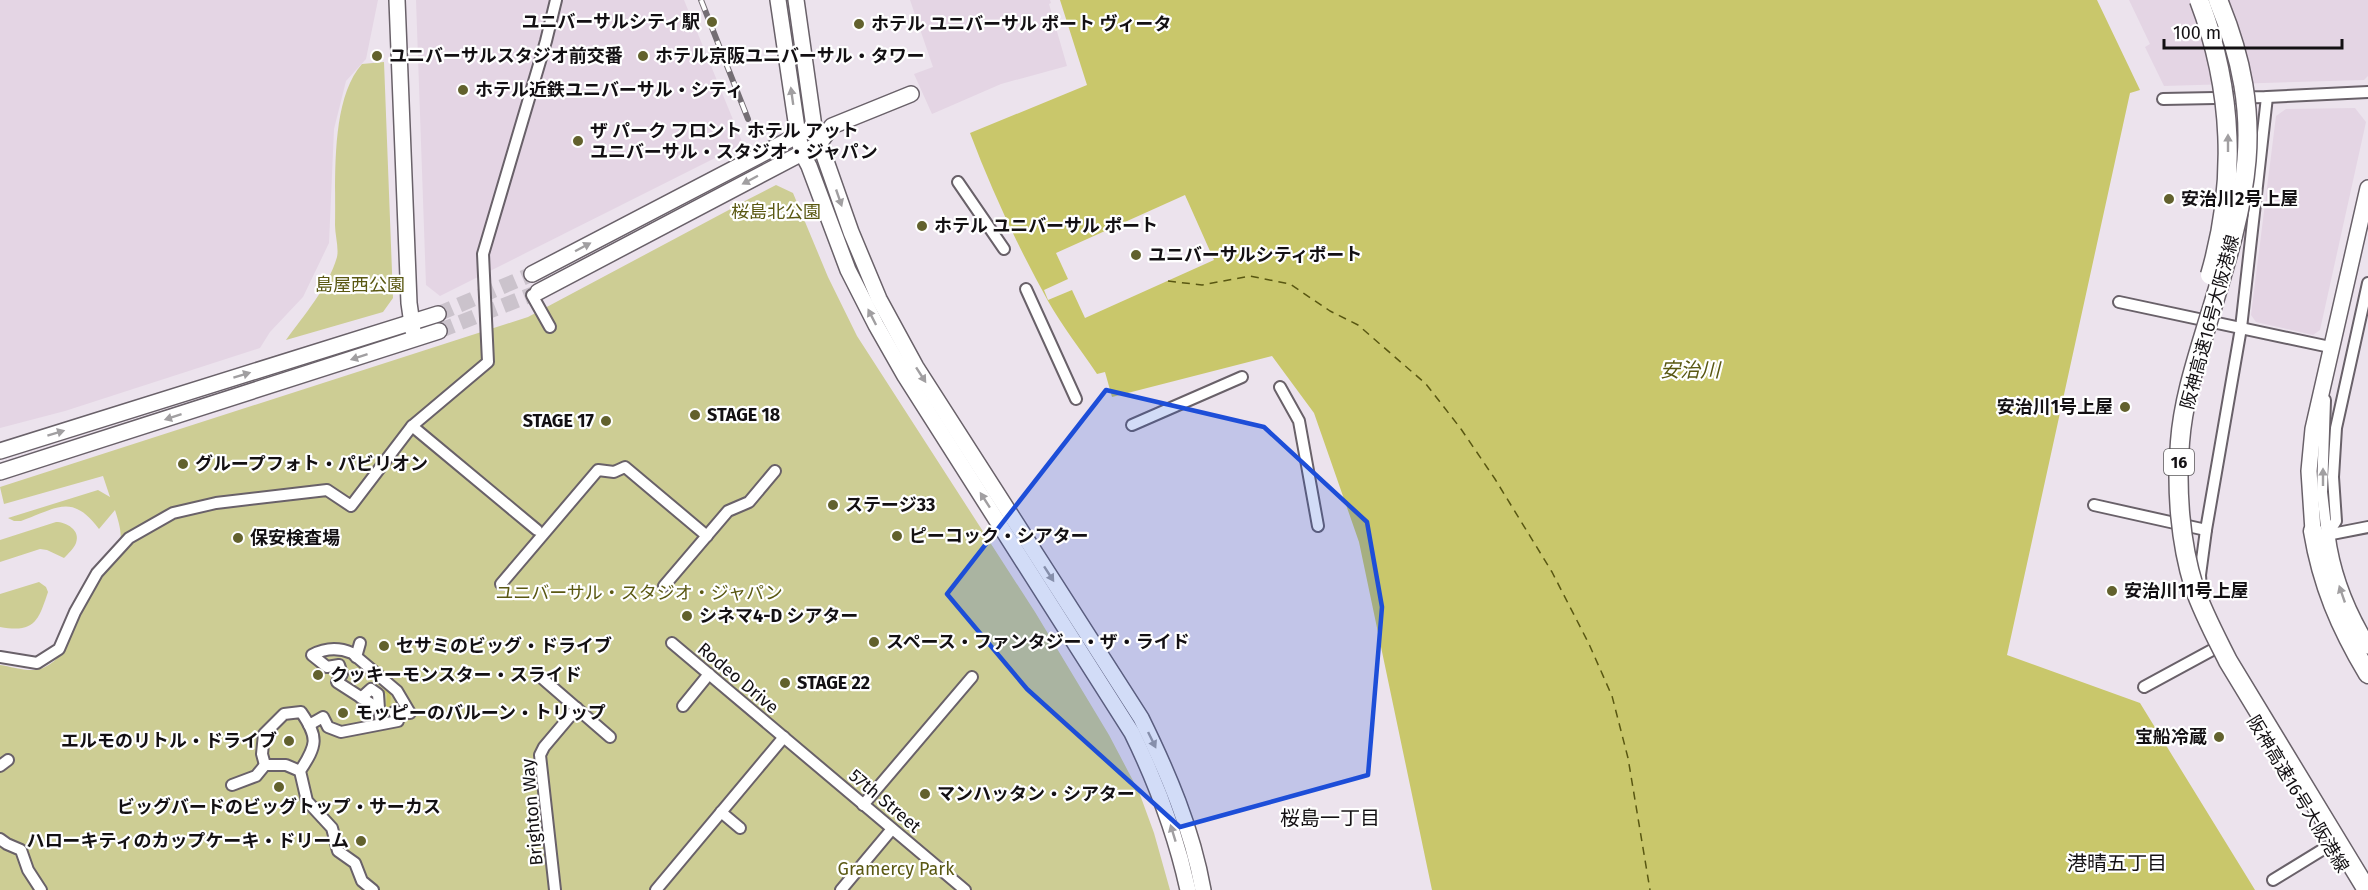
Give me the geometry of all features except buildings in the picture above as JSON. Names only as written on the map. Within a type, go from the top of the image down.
[{"type":"highway","name":"阪神高速16号大阪港線","points":[[2199,0],[2209,25],[2224,85],[2228,166],[2220,235],[2192,341],[2174,432],[2172,482],[2179,551],[2188,587],[2203,627],[2222,666],[2333,855],[2359,890]]},
{"type":"highway","name":"阪神高速16号大阪港線","points":[[2218,0],[2239,64],[2246,100],[2248,153],[2246,179],[2235,231],[2198,353],[2187,397],[2180,441],[2179,484],[2186,550],[2194,586],[2209,624],[2251,700],[2367,890]]},
{"type":"highway","points":[[2320,533],[2326,589],[2352,648],[2368,674]]},
{"type":"highway","points":[[2277,759],[2343,860],[2361,882],[2368,884]]},
{"type":"highway","points":[[2336,842],[2359,890]]},
{"type":"street","points":[[397,0],[409,303],[415,340]]},
{"type":"street","points":[[0,657],[37,663],[59,649],[75,612],[97,573],[129,538],[173,513],[216,503],[327,490],[351,506],[412,426],[488,362],[483,254],[556,0]]},
{"type":"street","points":[[778,0],[802,153],[848,270],[899,365],[1132,733],[1166,810],[1188,890]]},
{"type":"street","points":[[796,0],[814,127],[850,232],[879,299],[916,367],[1141,718],[1163,762],[1180,806],[1192,841],[1203,890]]},
{"type":"street","points":[[2163,99],[2368,92]]},
{"type":"street","points":[[532,274],[814,127],[832,126],[911,94]]},
{"type":"street","points":[[2267,97],[2241,328],[2200,575],[2202,609],[2214,649],[2336,842],[2368,884]]},
{"type":"street","points":[[550,327],[535,294],[819,144],[832,126]]},
{"type":"street","points":[[958,182],[1004,249]]},
{"type":"street","points":[[2368,188],[2343,304],[2329,354],[2311,447],[2310,492],[2320,533],[2346,603],[2368,646]]},
{"type":"street","points":[[2320,533],[2336,521],[2333,477],[2336,428],[2366,307],[2368,284]]},
{"type":"street","points":[[1026,289],[1076,399]]},
{"type":"street","points":[[2119,302],[2241,328],[2329,354]]},
{"type":"street","points":[[2343,304],[2366,307]]},
{"type":"street","points":[[0,450],[438,314]]},
{"type":"street","points":[[0,472],[439,331]]},
{"type":"street","points":[[1132,425],[1242,377]]},
{"type":"street","points":[[1280,387],[1299,421],[1318,526]]},
{"type":"street","points":[[412,426],[537,530]]},
{"type":"street","points":[[501,584],[598,470],[614,472],[625,467],[707,536]]},
{"type":"street","points":[[664,586],[728,511],[749,502],[775,471]]},
{"type":"street","points":[[2094,505],[2206,530]]},
{"type":"street","points":[[2320,533],[2368,527]]},
{"type":"street","points":[[356,657],[360,643]]},
{"type":"street","name":"Rodeo Drive","points":[[672,644],[784,737]]},
{"type":"street","points":[[309,724],[323,717],[328,727],[341,732],[398,721],[394,712],[410,713],[397,692],[356,657],[344,650],[323,649],[312,655],[327,667],[339,665],[342,674],[337,682],[362,698],[371,689],[378,694],[381,723]]},
{"type":"street","points":[[2144,687],[2214,649]]},
{"type":"street","points":[[684,706],[709,674]]},
{"type":"street","points":[[862,805],[972,677]]},
{"type":"street","points":[[543,679],[610,737]]},
{"type":"street","name":"Brighton Way","points":[[555,890],[540,755],[544,747],[577,708]]},
{"type":"street","points":[[265,765],[262,754],[264,734],[284,714],[301,712],[313,730],[312,752],[300,771],[307,801],[332,828],[338,851],[355,863],[362,881],[373,890]]},
{"type":"street","points":[[656,890],[784,737]]},
{"type":"street","name":"57th Street","points":[[784,737],[965,890]]},
{"type":"street","points":[[265,765],[286,765],[300,771]]},
{"type":"street","points":[[232,785],[256,776],[265,765]]},
{"type":"street","points":[[721,812],[740,828]]},
{"type":"street","points":[[841,890],[892,829]]},
{"type":"street","points":[[0,839],[21,850],[28,870],[41,890]]},
{"type":"street","points":[[2273,880],[2336,842]]},
{"type":"highlighted area","points":[[1106,390],[1264,427],[1367,522],[1382,607],[1368,775],[1180,827],[1027,689],[947,594]]},
{"type":"shaded area","points":[[0,0],[378,0],[366,59],[346,81],[334,129],[329,243],[303,297],[270,332],[260,348],[65,411],[0,428]]},
{"type":"shaded area","points":[[416,0],[684,0],[743,144],[440,296],[426,285]]},
{"type":"shaded area","points":[[910,0],[1050,0],[1049,4],[1067,66],[1001,84],[932,114],[914,74],[933,67]]},
{"type":"shaded area","points":[[2129,0],[2368,0],[2368,76],[2364,80],[2164,86],[2145,47],[2150,44]]},
{"type":"shaded area","points":[[2355,108],[2366,122],[2320,330],[2313,335],[2256,322],[2251,315],[2276,116],[2286,109]]},
{"type":"green space","name":"島屋西公園","points":[[384,62],[393,298],[383,312],[286,340],[322,290],[337,257],[335,225],[337,141],[344,98],[352,79],[362,64]]},
{"type":"green space","name":"ユニバーサル・スタジオ・ジャパン","points":[[776,185],[793,193],[828,277],[857,336],[1035,612],[1109,735],[1139,792],[1154,833],[1170,890],[0,890],[0,665],[34,670],[54,661],[67,644],[92,589],[115,556],[120,546],[121,535],[115,510],[99,529],[89,518],[72,507],[54,508],[21,521],[8,518],[98,490],[110,497],[103,476],[4,504],[0,487],[528,317],[740,204],[743,207],[741,203]]},
{"type":"green space","points":[[56,522],[64,523],[72,528],[77,538],[75,545],[64,558],[40,549],[0,562],[0,540]]},
{"type":"green space","points":[[39,582],[46,587],[48,592],[41,611],[33,623],[20,628],[0,627],[0,594]]},
{"type":"water","name":"安治川","points":[[1060,0],[2097,0],[2140,90],[2130,93],[2007,655],[2140,703],[2255,890],[1432,890],[1359,542],[1314,413],[1272,356],[1112,397],[1105,372],[1097,374],[1048,301],[987,176],[970,133],[1087,85]]},
{"type":"pier","points":[[1185,195],[1214,260],[1085,318],[1072,290],[1048,300],[1044,290],[1068,279],[1056,253]]},
{"type":"waterway","points":[[386,691],[389,693],[388,709]]},
{"type":"ferry route","points":[[1168,281],[1202,285],[1250,276],[1290,284],[1330,311],[1358,325],[1426,384],[1461,429],[1495,479],[1552,572],[1589,644],[1612,696],[1628,758],[1650,890]]},
{"type":"tunnel","points":[[438,314],[532,274]]},
{"type":"tunnel","points":[[439,331],[538,292]]},
{"type":"railway","points":[[701,0],[748,119]]},
{"type":"place","name":"ユニバーサルシティ駅","points":[[712,22]]},
{"type":"place","name":"ホテル ユニバーサル ポート ヴィータ","points":[[859,24]]},
{"type":"place","name":"ユニバーサルスタジオ前交番","points":[[377,56]]},
{"type":"place","name":"ホテル京阪ユニバーサル・タワー","points":[[643,56]]},
{"type":"place","name":"ホテル近鉄ユニバーサル・シティ","points":[[463,90]]},
{"type":"place","name":"ザ パーク フロント ホテル アット ユニバーサル・スタジオ・ジャパン","points":[[578,141]]},
{"type":"place","name":"安治川2号上屋","points":[[2169,199]]},
{"type":"place","name":"ホテル ユニバーサル ポート","points":[[922,226]]},
{"type":"place","name":"ユニバーサルシティポート","points":[[1136,255]]},
{"type":"place","name":"安治川1号上屋","points":[[2125,407]]},
{"type":"place","name":"STAGE 18","points":[[695,415]]},
{"type":"place","name":"STAGE 17","points":[[606,421]]},
{"type":"place","name":"グループフォト・パビリオン","points":[[183,464]]},
{"type":"place","name":"ステージ33","points":[[833,505]]},
{"type":"place","name":"ピーコック・シアター","points":[[897,536]]},
{"type":"place","name":"保安検査場","points":[[238,538]]},
{"type":"place","name":"安治川11号上屋","points":[[2112,591]]},
{"type":"place","name":"シネマ4-D シアター","points":[[687,616]]},
{"type":"place","name":"スペース・ファンタジー・ザ・ライド","points":[[874,642]]},
{"type":"place","name":"セサミのビッグ・ドライブ","points":[[384,646]]},
{"type":"place","name":"クッキーモンスター・スライド","points":[[318,675]]},
{"type":"place","name":"STAGE 22","points":[[785,683]]},
{"type":"place","name":"モッピーのバルーン・トリップ","points":[[343,713]]},
{"type":"place","name":"宝船冷蔵","points":[[2219,737]]},
{"type":"place","name":"エルモのリトル・ドライブ","points":[[289,741]]},
{"type":"place","name":"ビッグバードのビッグトップ・サーカス","points":[[279,787]]},
{"type":"place","name":"マンハッタン・シアター","points":[[925,794]]},
{"type":"place","name":"ハローキティのカップケーキ・ドリーム","points":[[361,841]]},
{"type":"district","name":"桜島一丁目","points":[[1330,818]]},
{"type":"district","name":"港晴五丁目","points":[[2117,863]]},
{"type":"park label","name":"桜島北公園","points":[[776,212]]},
{"type":"park label","name":"Gramercy Park","points":[[896,869]]}]
